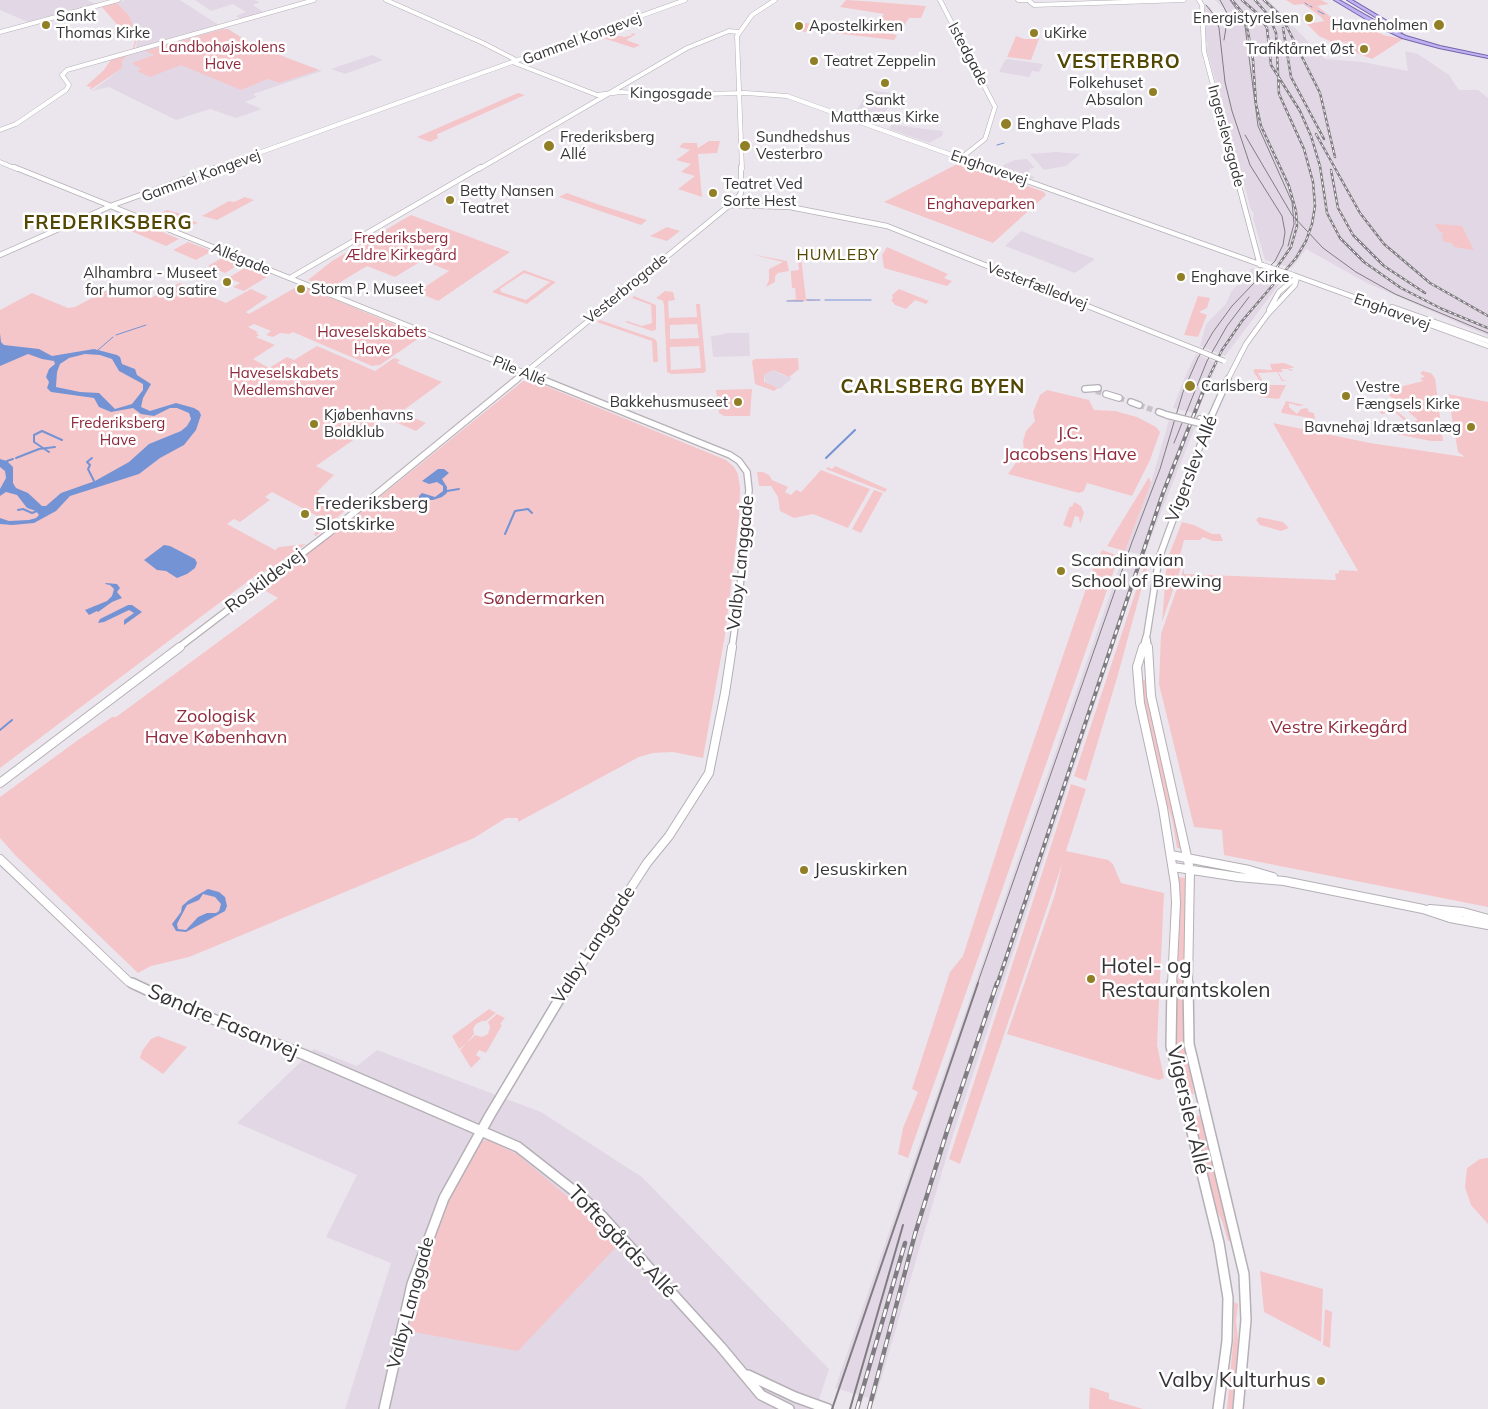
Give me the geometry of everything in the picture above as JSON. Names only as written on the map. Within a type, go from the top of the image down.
[{"type":"main road","points":[[1328,0],[1366,23],[1383,26],[1444,46],[1488,56]]},
{"type":"main road","points":[[1336,0],[1383,26],[1428,44],[1488,56]]},
{"type":"main road","points":[[1341,0],[1383,26]]},
{"type":"main road","points":[[1349,0],[1411,36]]},
{"type":"street","points":[[0,32],[118,0]]},
{"type":"street","points":[[0,130],[16,124],[66,90],[69,85],[62,75],[65,71],[314,0]]},
{"type":"street","points":[[386,0],[483,43],[515,62],[595,95],[606,94]]},
{"type":"street","name":"Gammel Kongevej","points":[[515,62],[685,0]]},
{"type":"street","name":"Gammel Kongevej","points":[[0,255],[99,210],[690,0]]},
{"type":"street","points":[[290,278],[687,48],[721,35],[737,33],[750,14],[773,0]]},
{"type":"street","name":"Istedgade","points":[[940,0],[995,109],[985,140],[961,158]]},
{"type":"street","points":[[1018,0],[1028,0],[1034,5],[1184,0]]},
{"type":"street","points":[[1194,0],[1201,6]]},
{"type":"street","name":"Ingerslevsgade","points":[[1199,0],[1204,51],[1261,265]]},
{"type":"street","name":"Vesterbrogade","points":[[524,373],[739,197],[742,189],[737,94],[737,33]]},
{"type":"street","name":"Kingosgade","points":[[606,94],[623,92],[658,95],[737,94]]},
{"type":"street","name":"Enghavevej","points":[[737,94],[789,96],[1488,346]]},
{"type":"street","name":"Allégade","points":[[0,162],[290,278]]},
{"type":"street","name":"Vesterfælledvej","points":[[728,205],[786,206],[894,229],[1234,365]]},
{"type":"street","name":"Enghavevej","points":[[1295,276],[1326,283],[1488,341]]},
{"type":"street","name":"Vigerslev Allé","points":[[1218,1409],[1228,1341],[1228,1298],[1217,1234],[1171,1046],[1170,1024],[1176,903],[1158,784],[1138,691],[1137,667],[1147,634],[1159,558],[1208,424],[1234,365],[1266,315],[1295,285],[1295,276]]},
{"type":"street","name":"Pile Allé","points":[[290,278],[730,455],[739,461],[745,469]]},
{"type":"street","name":"Roskildevej","points":[[0,783],[329,533],[524,373]]},
{"type":"street","points":[[1108,392],[1120,397]]},
{"type":"street","points":[[1132,401],[1141,404]]},
{"type":"street","points":[[1160,410],[1208,424]]},
{"type":"street","name":"Valby Langgade","points":[[384,1409],[404,1312],[431,1230],[444,1198],[576,970],[647,863],[674,829],[709,773],[725,693],[739,598],[749,490],[745,469]]},
{"type":"street","name":"Vigerslev Allé","points":[[1147,634],[1150,696],[1190,870],[1188,1035],[1205,1118],[1242,1260],[1246,1287],[1246,1320],[1238,1409]]},
{"type":"street","points":[[1170,855],[1249,870],[1284,881]]},
{"type":"street","name":"Søndre Fasanvej","points":[[0,859],[129,982],[185,1008],[305,1056],[482,1131]]},
{"type":"street","points":[[1172,867],[1284,881],[1423,909],[1465,922],[1488,925]]},
{"type":"street","points":[[1423,909],[1450,910],[1488,919]]},
{"type":"street","name":"Toftegårds Allé","points":[[482,1131],[531,1156],[583,1198],[624,1240],[745,1374],[760,1395],[789,1409]]},
{"type":"street","name":"Toftegårds Allé","points":[[745,1374],[824,1408]]},
{"type":"shaded area","points":[[0,0],[87,0],[96,4],[28,22],[0,10]]},
{"type":"shaded area","points":[[126,0],[180,0],[220,26],[136,49],[137,37],[129,15],[116,2]]},
{"type":"shaded area","points":[[195,0],[255,0],[260,2],[253,5],[265,13],[242,20],[236,16],[246,12],[233,4],[211,11]]},
{"type":"shaded area","points":[[1215,0],[1268,0],[1325,59],[1363,62],[1408,71],[1405,51],[1418,54],[1449,75],[1459,90],[1478,90],[1488,98],[1488,336],[1367,283],[1306,249],[1292,268],[1265,260],[1253,218],[1254,213],[1251,210],[1206,47],[1208,46],[1206,40],[1205,5],[1210,7],[1219,22],[1224,22],[1226,16],[1224,8]]},
{"type":"shaded area","points":[[228,29],[253,45],[322,71],[253,94],[257,97],[245,102],[262,109],[236,118],[210,109],[176,120],[109,87],[92,91],[122,68],[121,63],[128,55]]},
{"type":"shaded area","points":[[372,55],[383,60],[345,74],[331,69]]},
{"type":"shaded area","points":[[1005,60],[1043,64],[1039,72],[1032,71],[1029,77],[999,72]]},
{"type":"shaded area","points":[[869,90],[892,93],[891,104],[880,119],[853,116]]},
{"type":"shaded area","points":[[892,124],[943,131],[942,136],[929,143],[889,129]]},
{"type":"shaded area","points":[[1055,152],[1080,154],[1066,166],[1044,170],[1030,154]]},
{"type":"shaded area","points":[[1027,159],[1035,168],[1029,169],[1030,174],[1035,178],[1031,179],[1005,170],[1003,165],[1015,160]]},
{"type":"shaded area","points":[[1021,231],[1095,259],[1075,273],[1005,246]]},
{"type":"shaded area","points":[[1252,268],[1284,278],[1225,356],[1200,346],[1206,324],[1226,304],[1231,292]]},
{"type":"shaded area","points":[[726,333],[749,333],[750,356],[713,357],[711,336]]},
{"type":"shaded area","points":[[1196,354],[1218,363],[1197,414],[1173,408]]},
{"type":"shaded area","points":[[773,370],[792,378],[780,389],[765,383],[764,375]]},
{"type":"shaded area","points":[[1169,420],[1195,427],[1144,555],[1125,551],[1151,483]]},
{"type":"shaded area","points":[[1124,554],[1143,558],[952,1138],[875,1400],[835,1388]]},
{"type":"shaded area","points":[[314,1049],[357,1066],[377,1050],[541,1112],[642,1177],[829,1369],[816,1409],[345,1409],[391,1263],[326,1237],[357,1175],[237,1123]]},
{"type":"green space","points":[[846,0],[926,6],[921,18],[909,18],[901,30],[875,26],[884,14],[840,7]]},
{"type":"green space","points":[[1286,0],[1321,0],[1329,4],[1317,6],[1340,24],[1360,22],[1383,35],[1403,39],[1372,59],[1338,44],[1346,45],[1343,43],[1346,42],[1349,45],[1347,42],[1351,41],[1334,43],[1319,36],[1307,24],[1324,21],[1320,16],[1303,4],[1294,5]]},
{"type":"green space","points":[[116,2],[129,15],[134,28],[120,28],[101,6]]},
{"type":"green space","points":[[806,23],[897,35],[894,40],[808,30],[806,32],[800,31]]},
{"type":"green space","points":[[134,28],[136,34],[138,34],[134,50],[129,51],[133,48],[136,37]]},
{"type":"green space","name":"Landbohøjskolens Have","points":[[228,29],[253,45],[319,70],[279,83],[268,79],[241,90],[181,65],[150,77],[137,71],[141,69],[132,63],[154,55],[145,51]]},
{"type":"green space","points":[[631,33],[636,34],[626,40],[640,45],[634,48],[600,37],[613,35],[625,37],[632,35]]},
{"type":"green space","points":[[1016,36],[1024,39],[1039,39],[1031,60],[1007,57]]},
{"type":"green space","points":[[128,55],[122,61],[122,68],[90,90],[91,87],[86,86],[103,71],[111,60]]},
{"type":"green space","points":[[518,93],[525,95],[437,134],[438,138],[430,142],[417,137]]},
{"type":"green space","points":[[709,141],[720,141],[717,153],[698,154],[702,197],[678,189],[695,176],[681,172],[691,164],[676,160],[690,150],[679,147],[683,143],[697,143],[698,150],[698,148]]},
{"type":"green space","name":"Enghaveparken","points":[[961,162],[1044,192],[1046,195],[993,243],[884,202]]},
{"type":"green space","points":[[567,193],[647,220],[641,225],[559,197]]},
{"type":"green space","points":[[245,197],[254,200],[217,220],[202,216],[229,201],[234,202]]},
{"type":"green space","points":[[167,210],[182,214],[180,215],[198,223],[181,229],[152,218]]},
{"type":"green space","name":"Frederiksberg Ældre Kirkegård","points":[[411,215],[510,252],[438,301],[417,292],[449,271],[423,260],[395,277],[367,266],[329,289],[308,280],[332,261]]},
{"type":"green space","points":[[139,222],[179,239],[166,246],[126,229]]},
{"type":"green space","points":[[1435,225],[1462,226],[1474,250],[1454,247],[1452,243],[1444,242],[1441,234],[1444,235]]},
{"type":"green space","points":[[667,227],[680,231],[667,241],[650,236]]},
{"type":"green space","points":[[188,242],[212,251],[196,260],[173,250]]},
{"type":"green space","points":[[887,247],[948,274],[944,278],[952,281],[947,286],[884,268],[882,255]]},
{"type":"green space","points":[[750,254],[787,261],[789,271],[778,273],[775,276],[775,282],[766,287],[769,280],[769,269],[783,262]]},
{"type":"green space","points":[[225,256],[242,263],[225,273],[208,266]]},
{"type":"green space","points":[[797,256],[801,257],[806,299],[821,301],[786,301],[796,299],[795,288],[792,288],[791,271],[799,270]]},
{"type":"green space","points":[[248,266],[270,275],[244,291],[233,287],[240,283],[228,278]]},
{"type":"green space","points":[[524,270],[556,282],[527,304],[492,292]],"holes":[[[524,273],[550,282],[526,300],[501,292],[500,289]]]},
{"type":"green space","points":[[179,283],[226,303],[251,289],[268,297],[246,312],[249,314],[300,285],[422,336],[380,365],[372,366],[293,332],[289,334],[280,333],[273,337],[266,335],[271,331],[254,324],[248,327],[258,332],[256,333],[259,335],[256,337],[275,345],[253,359],[269,368],[287,357],[294,360],[317,346],[375,371],[394,358],[400,360],[397,363],[442,382],[390,420],[385,418],[316,466],[334,475],[317,492],[348,508],[316,536],[314,535],[318,527],[316,520],[319,517],[272,492],[265,497],[270,500],[240,522],[234,519],[227,524],[275,550],[279,547],[306,544],[268,570],[255,576],[0,768],[0,310],[32,293],[68,308],[75,307],[119,284],[151,298]]},
{"type":"green space","points":[[899,289],[929,301],[926,304],[915,300],[906,309],[895,305],[891,300],[893,298],[892,295]]},
{"type":"green space","points":[[665,291],[673,292],[675,300],[668,301],[669,318],[697,317],[696,304],[700,304],[706,371],[703,373],[671,374],[667,372],[664,305],[663,301],[656,298]],"holes":[[[697,324],[699,338],[670,339],[670,325]],[[699,346],[701,368],[671,370],[670,347]]]},
{"type":"green space","points":[[634,296],[656,305],[656,330],[652,331],[625,322],[642,326],[652,323],[651,305],[632,298]]},
{"type":"green space","points":[[1198,296],[1210,298],[1207,308],[1199,312],[1207,315],[1198,337],[1184,335]]},
{"type":"green space","points":[[600,320],[655,339],[657,342],[658,362],[653,362],[652,341],[597,322]]},
{"type":"green space","points":[[798,358],[799,369],[789,377],[773,370],[764,375],[764,382],[778,388],[774,391],[755,384],[752,361],[755,359]]},
{"type":"green space","points":[[1284,363],[1294,367],[1288,368],[1292,371],[1281,369],[1283,372],[1278,372],[1283,380],[1287,381],[1282,381],[1277,372],[1258,373],[1265,385],[1286,385],[1279,399],[1260,397],[1254,386],[1263,386],[1253,371],[1255,369],[1272,370],[1270,364]]},
{"type":"green space","points":[[1423,371],[1431,373],[1435,378],[1443,441],[1431,441],[1396,434],[1405,434],[1404,428],[1396,427],[1407,423],[1394,411],[1382,414],[1375,409],[1379,407],[1375,404],[1385,401],[1410,422],[1418,420],[1384,391],[1423,381],[1420,378],[1425,377],[1420,373]]},
{"type":"green space","name":"Søndermarken","points":[[531,380],[726,460],[734,467],[738,474],[740,488],[739,518],[725,635],[703,758],[673,752],[653,753],[639,757],[518,822],[518,818],[506,818],[474,838],[189,957],[151,966],[138,973],[15,855],[0,838],[0,797],[78,740],[112,717],[116,717],[278,598],[264,590],[281,573],[382,495],[523,381]]},
{"type":"green space","points":[[752,389],[750,416],[724,416],[719,413],[716,390]]},
{"type":"green space","name":"J.C. Jacobsens Have","points":[[1047,390],[1089,400],[1094,410],[1115,411],[1137,417],[1156,427],[1160,432],[1150,460],[1132,496],[1087,483],[1084,491],[1079,493],[1008,474],[1024,451],[1023,441],[1026,431],[1035,421],[1033,412],[1040,395]]},
{"type":"green space","name":"Vestre Kirkegård","points":[[1448,394],[1488,402],[1488,907],[1224,855],[1222,830],[1194,827],[1159,684],[1161,634],[1184,568],[1184,574],[1336,580],[1335,574],[1339,573],[1339,570],[1358,571],[1273,423],[1370,443],[1465,457],[1458,452]]},
{"type":"green space","points":[[1286,401],[1304,405],[1299,406],[1289,403],[1289,407],[1297,414],[1301,409],[1307,408],[1309,412],[1314,413],[1315,419],[1282,413]]},
{"type":"green space","points":[[403,413],[426,423],[416,431],[393,421]]},
{"type":"green space","points":[[835,466],[887,489],[885,492],[826,469],[828,467],[832,469]]},
{"type":"green space","points":[[821,470],[870,489],[848,528],[813,514],[794,518],[780,511],[778,497],[771,486],[759,486],[757,472],[763,472],[769,475],[772,480],[788,487],[785,492],[791,495],[796,490],[801,492]]},
{"type":"green space","points":[[1149,477],[1151,483],[1125,551],[1107,546]]},
{"type":"green space","points":[[874,490],[883,493],[861,533],[852,529]]},
{"type":"green space","points":[[1074,502],[1081,506],[1084,513],[1080,524],[1079,517],[1075,516],[1071,528],[1063,525],[1070,506],[1072,507]]},
{"type":"green space","points":[[1259,517],[1283,522],[1289,528],[1281,531],[1260,525],[1256,520]]},
{"type":"green space","points":[[1182,522],[1194,525],[1212,534],[1220,534],[1223,541],[1213,541],[1203,537],[1200,540],[1184,540],[1177,566],[1181,567],[1162,622],[1167,560]]},
{"type":"green space","points":[[1102,550],[1119,556],[908,1158],[898,1154],[903,1128],[918,1092],[912,1089],[950,972],[963,956],[1010,810],[1091,574]]},
{"type":"green space","points":[[1146,561],[1149,561],[1086,781],[1074,776]]},
{"type":"green space","points":[[1141,680],[1145,680],[1182,849],[1177,848],[1172,819],[1165,799],[1149,729]]},
{"type":"green space","name":"Hotel- og Restaurantskolen","points":[[1071,784],[1086,789],[1066,851],[1108,860],[1113,864],[1121,883],[1164,893],[1157,1045],[1164,1078],[1159,1080],[1007,1034],[1055,894],[1062,864],[960,1164],[949,1159]]},
{"type":"green space","points":[[1178,877],[1186,878],[1183,1021],[1194,1095],[1190,1093],[1185,1075],[1178,1062],[1174,1038],[1179,912]]},
{"type":"green space","points":[[489,1009],[496,1013],[486,1021],[476,1024],[473,1029],[474,1034],[459,1049],[452,1036]]},
{"type":"green space","points":[[497,1014],[505,1018],[500,1024],[502,1025],[486,1053],[479,1050],[476,1055],[481,1058],[471,1068],[460,1050],[475,1035],[482,1037],[488,1034],[490,1027],[488,1022]]},
{"type":"green space","points":[[158,1036],[187,1047],[163,1074],[140,1058],[142,1051],[151,1039]]},
{"type":"green space","points":[[1191,1114],[1200,1116],[1233,1241],[1228,1241],[1214,1204]]},
{"type":"green space","points":[[489,1140],[518,1155],[588,1214],[618,1245],[518,1351],[408,1331],[420,1279],[446,1202],[481,1141]]},
{"type":"green space","points":[[1488,1158],[1488,1224],[1471,1205],[1465,1187],[1467,1168],[1480,1159]]},
{"type":"green space","points":[[1260,1271],[1323,1289],[1321,1342],[1264,1312]]},
{"type":"green space","points":[[1234,1302],[1238,1304],[1236,1321],[1239,1348],[1232,1409],[1227,1409],[1234,1333]]},
{"type":"green space","points":[[1325,1309],[1332,1312],[1330,1348],[1323,1345]]},
{"type":"green space","points":[[1090,1387],[1109,1393],[1109,1399],[1143,1409],[1089,1409]]},
{"type":"water","points":[[0,333],[1,342],[4,345],[39,349],[52,356],[94,349],[117,355],[120,357],[122,364],[135,369],[137,375],[151,384],[143,398],[141,407],[150,411],[176,403],[194,408],[201,415],[196,430],[184,445],[160,458],[139,474],[70,496],[56,511],[34,523],[0,524],[0,518],[9,521],[29,520],[39,515],[36,511],[27,508],[17,495],[6,492],[0,496],[0,489],[6,478],[5,471],[0,467],[0,459],[7,461],[13,467],[13,483],[16,488],[28,493],[42,506],[46,506],[61,493],[95,481],[129,462],[149,444],[181,431],[191,419],[189,413],[177,408],[170,408],[154,416],[141,414],[133,408],[111,412],[99,407],[94,398],[51,392],[47,388],[49,382],[46,377],[49,369],[55,364],[54,361],[28,354],[0,366]],"holes":[[[85,354],[100,355],[112,359],[119,371],[143,384],[143,390],[132,404],[115,409],[99,393],[80,392],[56,387],[57,372],[60,364],[69,358]]]},
{"type":"water","points":[[438,469],[444,469],[449,473],[442,479],[447,487],[447,493],[433,500],[419,500],[419,496],[422,493],[435,497],[443,491],[443,486],[437,482],[429,484],[422,481]]},
{"type":"water","points":[[164,545],[170,546],[195,559],[197,563],[195,568],[177,578],[166,571],[157,570],[144,560]]},
{"type":"water","points":[[106,583],[117,584],[120,588],[117,592],[122,598],[89,615],[85,610],[107,601],[112,596],[114,589]]},
{"type":"water","points":[[128,605],[132,605],[142,612],[124,625],[124,620],[134,613],[129,610],[98,623],[100,619]]},
{"type":"water","points":[[208,889],[219,892],[225,897],[227,906],[225,911],[186,932],[176,931],[172,924],[181,912],[182,906]],"holes":[[[203,894],[215,897],[221,904],[219,911],[198,917],[186,930],[178,929],[177,924],[187,905],[199,900]]]},
{"type":"waterway","points":[[1318,11],[1324,14]]},
{"type":"waterway","points":[[997,145],[1004,143]]},
{"type":"waterway","points":[[807,300],[820,300]]},
{"type":"waterway","points":[[825,300],[871,300]]},
{"type":"waterway","points":[[787,301],[803,301]]},
{"type":"waterway","points":[[116,335],[146,325]]},
{"type":"waterway","points":[[98,350],[113,337]]},
{"type":"waterway","points":[[826,458],[855,430]]},
{"type":"waterway","points":[[44,448],[34,442],[34,435],[42,431],[62,440]]},
{"type":"waterway","points":[[44,448],[55,447]]},
{"type":"waterway","points":[[16,458],[44,448]]},
{"type":"waterway","points":[[44,448],[49,452]]},
{"type":"waterway","points":[[92,458],[87,462],[90,465],[88,469],[94,481]]},
{"type":"waterway","points":[[7,461],[13,459]]},
{"type":"waterway","points":[[447,491],[459,489]]},
{"type":"waterway","points":[[18,510],[23,509],[32,513],[37,511]]},
{"type":"waterway","points":[[505,534],[515,511],[528,509],[532,513]]},
{"type":"waterway","points":[[0,730],[12,720]]},
{"type":"tunnel","points":[[1096,391],[1106,394]]},
{"type":"tunnel","points":[[1119,398],[1131,402]]},
{"type":"tunnel","points":[[1139,405],[1159,412]]},
{"type":"tram line","points":[[1220,0],[1228,15],[1224,40]]},
{"type":"tram line","points":[[1230,0],[1240,14],[1245,26],[1258,126],[1292,202],[1293,216]]},
{"type":"tram line","points":[[977,985],[1132,542],[1160,469],[1183,392],[1198,358],[1213,332],[1232,306],[1275,261],[1283,245],[1285,232],[1282,216],[1250,165],[1232,111],[1225,82],[1219,28],[1215,16],[1206,5]]},
{"type":"tram line","points":[[1245,135],[1293,216]]},
{"type":"tram line","points":[[1288,246],[1294,224],[1293,216]]},
{"type":"tram line","points":[[1293,216],[1323,248],[1356,272],[1395,294],[1488,333]]},
{"type":"tram line","points":[[1174,443],[1207,361],[1227,326],[1249,297]]},
{"type":"tram line","points":[[832,1409],[978,983]]},
{"type":"tram line","points":[[850,1409],[903,1225]]},
{"type":"railway","points":[[1232,0],[1242,12],[1247,27],[1253,60],[1256,104],[1261,126],[1289,186],[1296,211],[1297,226],[1291,247],[1266,283]]},
{"type":"railway","points":[[1242,0],[1258,14],[1267,28],[1271,65],[1278,76]]},
{"type":"railway","points":[[1255,0],[1269,16],[1276,33],[1278,76]]},
{"type":"railway","points":[[1264,0],[1278,13],[1287,27],[1320,93],[1335,157]]},
{"type":"railway","points":[[1283,28],[1291,77],[1324,139]]},
{"type":"railway","points":[[1207,381],[1222,350],[1242,321],[1296,258],[1306,241],[1312,224],[1315,206],[1313,182],[1304,149],[1279,94],[1278,76]]},
{"type":"railway","points":[[1278,76],[1300,111],[1311,136],[1320,166],[1327,213],[1340,238],[1364,262],[1401,288],[1442,309],[1488,328]]},
{"type":"railway","points":[[1316,134],[1360,213],[1384,244],[1430,283],[1488,316]]},
{"type":"railway","points":[[1331,170],[1338,208],[1353,235],[1384,266],[1425,293]]},
{"type":"railway","points":[[997,985],[1163,493],[1208,379]]},
{"type":"railway","points":[[869,1409],[915,1234],[947,1131],[997,983]]},
{"type":"railway","points":[[857,1409],[905,1243]]},
{"type":"place","name":"Energistyrelsen","points":[[1309,18]]},
{"type":"place","name":"Sankt Thomas Kirke","points":[[46,25]]},
{"type":"place","name":"Havneholmen","points":[[1439,25]]},
{"type":"place","name":"Apostelkirken","points":[[799,26]]},
{"type":"place","name":"uKirke","points":[[1034,33]]},
{"type":"place","name":"Trafiktårnet Øst","points":[[1364,49]]},
{"type":"place","name":"Teatret Zeppelin","points":[[814,61]]},
{"type":"place","name":"Sankt Matthæus Kirke","points":[[885,83]]},
{"type":"place","name":"Folkehuset Absalon","points":[[1153,92]]},
{"type":"place","name":"Enghave Plads","points":[[1006,124]]},
{"type":"place","name":"Frederiksberg Allé","points":[[549,146]]},
{"type":"place","name":"Sundhedshus Vesterbro","points":[[745,146]]},
{"type":"place","name":"Teatret Ved Sorte Hest","points":[[713,193]]},
{"type":"place","name":"Betty Nansen Teatret","points":[[450,200]]},
{"type":"place","name":"Enghave Kirke","points":[[1181,277]]},
{"type":"place","name":"Alhambra - Museet for humor og satire","points":[[227,282]]},
{"type":"place","name":"Storm P. Museet","points":[[301,289]]},
{"type":"place","name":"Carlsberg","points":[[1190,386]]},
{"type":"place","name":"Vestre Fængsels Kirke","points":[[1346,396]]},
{"type":"place","name":"Bakkehusmuseet","points":[[738,402]]},
{"type":"place","name":"Kjøbenhavns Boldklub","points":[[314,424]]},
{"type":"place","name":"Bavnehøj Idrætsanlæg","points":[[1471,427]]},
{"type":"place","name":"Frederiksberg Slotskirke","points":[[305,514]]},
{"type":"place","name":"Scandinavian School of Brewing","points":[[1061,571]]},
{"type":"place","name":"Jesuskirken","points":[[804,870]]},
{"type":"place","name":"Hotel- og Restaurantskolen","points":[[1091,979]]},
{"type":"place","name":"Valby Kulturhus","points":[[1321,1381]]},
{"type":"district","name":"VESTERBRO","points":[[1119,62]]},
{"type":"district","name":"FREDERIKSBERG","points":[[108,223]]},
{"type":"district","name":"HUMLEBY","points":[[838,255]]},
{"type":"district","name":"CARLSBERG BYEN","points":[[933,387]]},
{"type":"park label","name":"Haveselskabets Have","points":[[372,340]]},
{"type":"park label","name":"Haveselskabets Medlemshaver","points":[[284,382]]},
{"type":"park label","name":"Frederiksberg Have","points":[[118,432]]},
{"type":"park label","name":"Zoologisk Have København","points":[[216,728]]}]
